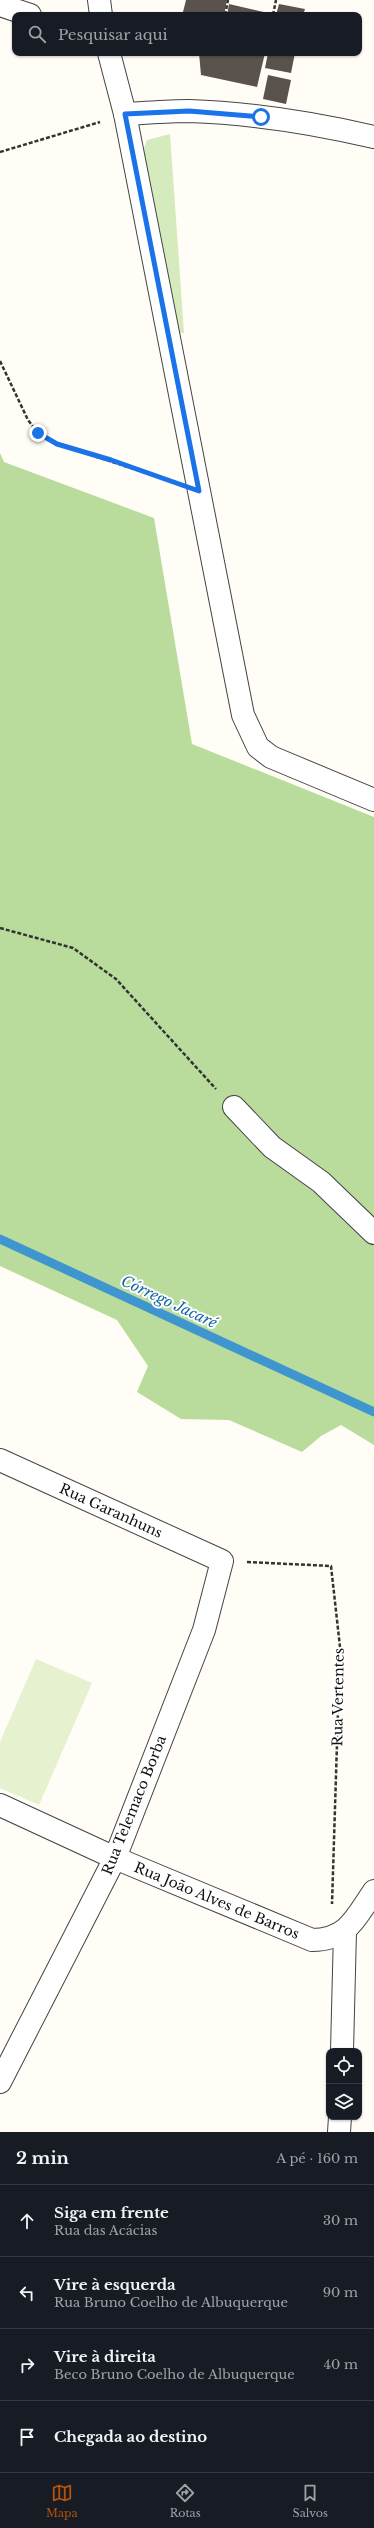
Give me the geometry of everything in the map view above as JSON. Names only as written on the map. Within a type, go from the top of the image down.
[{"type":"street","points":[[98,0],[100,12]]},
{"type":"street","points":[[0,5],[21,12]]},
{"type":"street","points":[[110,56],[125,114],[243,715],[249,732],[258,747],[271,757],[374,800]]},
{"type":"street","points":[[125,114],[189,111],[261,117],[322,124],[374,138]]},
{"type":"street","points":[[234,1108],[272,1147],[320,1182],[374,1233]]},
{"type":"street","name":"Rua Garanhuns","points":[[0,1460],[222,1561]]},
{"type":"street","name":"Rua Telemaco Borba","points":[[0,2082],[115,1858],[204,1630],[222,1561]]},
{"type":"street","name":"Rua João Alves de Barros","points":[[0,1805],[115,1858],[312,1940],[338,1935]]},
{"type":"street","points":[[342,2048],[338,1935],[374,1891]]},
{"type":"street","points":[[339,2132],[340,2120]]},
{"type":"path","points":[[226,12],[228,0]]},
{"type":"path","points":[[274,12],[276,0]]},
{"type":"path","points":[[0,152],[103,121]]},
{"type":"path","points":[[0,361],[28,420],[38,433],[57,444],[111,460],[199,491]]},
{"type":"path","points":[[0,928],[73,948],[116,979],[190,1062],[234,1108]]},
{"type":"path","name":"Rua Vertentes","points":[[222,1561],[331,1566],[340,1647],[338,1935]]},
{"type":"green space","points":[[170,134],[184,333],[177,333],[143,151],[147,140]]},
{"type":"green space","points":[[0,453],[4,462],[154,518],[192,744],[374,817],[374,1445],[341,1425],[321,1436],[302,1452],[229,1420],[181,1419],[137,1392],[148,1366],[117,1320],[0,1266]]},
{"type":"green space","points":[[36,1659],[92,1683],[39,1805],[0,1788],[0,1742]]},
{"type":"building","points":[[186,0],[227,0],[225,12],[183,12]]},
{"type":"building","points":[[229,4],[264,12],[228,12]]},
{"type":"building","points":[[279,4],[305,9],[304,12],[277,12]]},
{"type":"building","points":[[199,56],[264,56],[257,87],[201,75]]},
{"type":"building","points":[[267,56],[294,56],[291,73],[265,68]]},
{"type":"building","points":[[268,75],[291,80],[286,104],[263,99]]},
{"type":"waterway","name":"Córrego Jacaré","points":[[0,1239],[374,1412]]},
{"type":"route","points":[[38,433],[57,444],[76,451],[111,460],[199,491],[125,114],[189,111],[261,117]]}]
